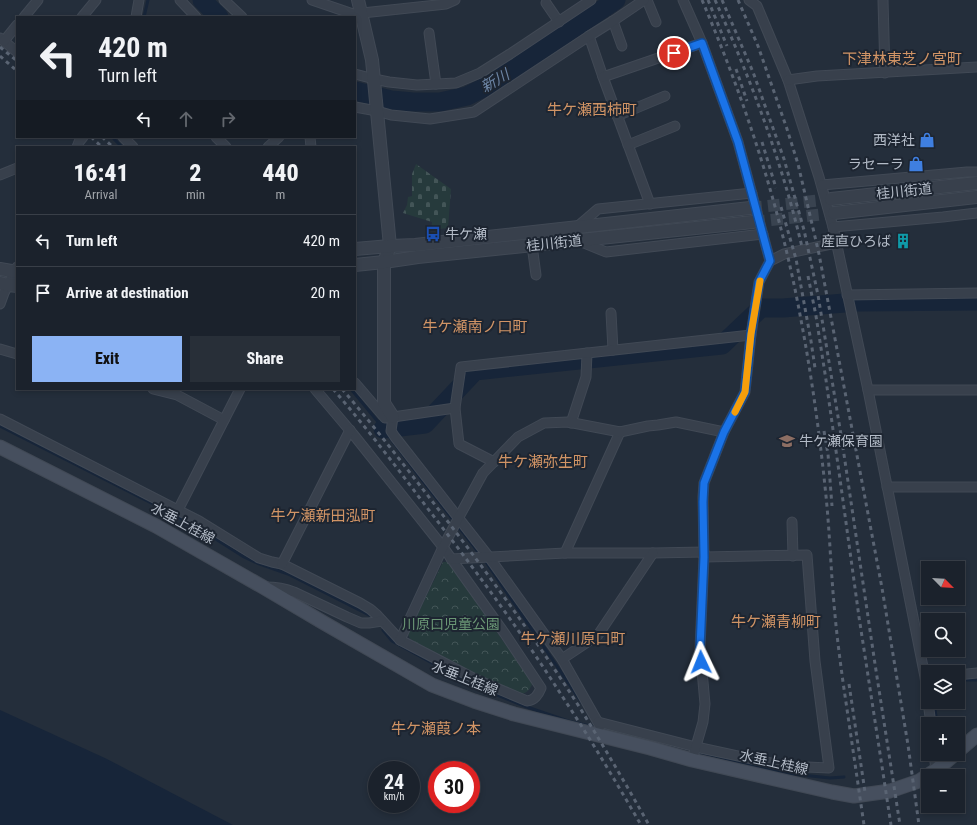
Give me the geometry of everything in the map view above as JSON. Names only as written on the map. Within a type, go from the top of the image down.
[{"type":"main road","name":"水垂上桂線","points":[[0,447],[156,526],[432,685],[474,701],[514,714],[564,727],[605,737],[694,753],[832,792],[854,796],[890,791],[919,781],[934,761]]},
{"type":"main road","points":[[965,745],[977,735]]},
{"type":"street","points":[[83,16],[96,0]]},
{"type":"street","points":[[136,16],[139,0]]},
{"type":"street","points":[[180,0],[195,16]]},
{"type":"street","points":[[312,0],[353,14],[362,14],[413,4],[446,4],[455,0]]},
{"type":"street","points":[[358,0],[372,60],[390,246],[384,262],[384,403],[395,437],[458,519],[490,557],[562,660],[598,722],[605,737]]},
{"type":"street","points":[[356,74],[374,83],[389,82],[417,85],[456,83],[480,73],[591,0]]},
{"type":"street","points":[[356,107],[377,108],[391,115],[430,119],[474,112],[645,0],[656,22]]},
{"type":"street","points":[[683,0],[702,43],[738,142],[770,261]]},
{"type":"street","points":[[749,0],[757,6],[788,80],[822,186],[833,227],[925,665]]},
{"type":"street","points":[[883,0],[886,73]]},
{"type":"street","points":[[227,1],[241,16]]},
{"type":"street","points":[[25,16],[32,2]]},
{"type":"street","points":[[546,3],[559,22]]},
{"type":"street","points":[[613,21],[622,46]]},
{"type":"street","points":[[16,26],[2,39],[16,51]]},
{"type":"street","points":[[429,32],[436,84]]},
{"type":"street","points":[[589,36],[650,204]]},
{"type":"street","points":[[603,77],[702,43]]},
{"type":"street","points":[[788,80],[817,76],[977,68]]},
{"type":"street","points":[[617,116],[665,96]]},
{"type":"street","points":[[628,146],[675,126]]},
{"type":"street","points":[[124,138],[132,146]]},
{"type":"street","points":[[217,138],[225,146]]},
{"type":"street","points":[[269,146],[278,138]]},
{"type":"street","points":[[0,175],[16,168]]},
{"type":"street","points":[[822,186],[977,172]]},
{"type":"street","name":"桂川街道","points":[[831,199],[977,183]]},
{"type":"street","points":[[576,227],[598,209],[752,193]]},
{"type":"street","name":"桂川街道","points":[[834,213],[977,197]]},
{"type":"street","name":"桂川街道","points":[[356,249],[415,245],[750,208]]},
{"type":"street","points":[[833,227],[977,213]]},
{"type":"street","name":"桂川街道","points":[[356,265],[418,257],[754,222]]},
{"type":"street","points":[[577,240],[606,252],[763,234]]},
{"type":"street","points":[[694,753],[703,722],[704,704],[700,648],[704,554],[704,483],[724,432],[745,392],[751,335],[759,282],[770,261],[784,254],[836,243]]},
{"type":"street","points":[[532,245],[536,276]]},
{"type":"street","points":[[0,269],[16,270],[4,292],[0,304]]},
{"type":"street","points":[[848,295],[977,293]]},
{"type":"street","points":[[611,313],[614,350]]},
{"type":"street","points":[[494,462],[459,444],[455,408],[462,367],[751,335]]},
{"type":"street","points":[[0,349],[16,354]]},
{"type":"street","points":[[572,423],[586,377],[587,353]]},
{"type":"street","points":[[356,384],[392,424]]},
{"type":"street","points":[[157,390],[177,395],[224,420]]},
{"type":"street","points":[[178,510],[239,390]]},
{"type":"street","points":[[0,418],[199,521],[259,558],[282,564],[360,603],[370,609],[400,640],[475,679],[527,701],[532,701],[541,688],[505,634],[443,547],[350,430],[315,390]]},
{"type":"street","points":[[868,390],[977,390]]},
{"type":"street","points":[[392,424],[455,408]]},
{"type":"street","points":[[400,640],[443,547],[484,473],[518,437],[544,424],[572,423],[620,432],[676,422],[724,432]]},
{"type":"street","points":[[282,564],[350,430]]},
{"type":"street","points":[[565,553],[620,432]]},
{"type":"street","points":[[887,487],[977,487]]},
{"type":"street","points":[[792,522],[793,556]]},
{"type":"street","points":[[451,559],[565,553],[808,555],[815,661],[829,768],[785,766],[694,753],[598,722]]},
{"type":"street","points":[[562,660],[598,635],[653,553]]},
{"type":"street","points":[[263,587],[277,587],[290,590],[362,623],[369,624],[382,621]]},
{"type":"street","points":[[965,674],[977,673]]},
{"type":"green space","points":[[416,164],[451,189],[448,228],[431,230],[432,222],[403,213],[407,205],[408,197],[412,196],[412,174]]},
{"type":"green space","name":"川原口児童公園","points":[[443,562],[448,562],[531,681],[532,685],[526,692],[521,694],[470,672],[410,639],[408,634]]},
{"type":"water","points":[[0,710],[107,759],[233,825],[0,825]]},
{"type":"waterway","points":[[144,16],[148,0]]},
{"type":"waterway","name":"新川","points":[[202,0],[218,16]]},
{"type":"waterway","name":"新川","points":[[356,91],[391,100],[413,102],[440,102],[467,96],[493,83],[616,0]]},
{"type":"waterway","points":[[114,138],[121,146]]},
{"type":"waterway","points":[[383,429],[425,424],[475,371],[722,345],[761,308],[783,308],[857,302],[977,301]]},
{"type":"waterway","points":[[352,390],[486,562],[582,703]]},
{"type":"waterway","points":[[0,426],[175,515],[244,557],[288,574],[369,615]]},
{"type":"waterway","points":[[383,630],[392,641],[472,685],[527,707],[568,721],[676,746]]},
{"type":"waterway","points":[[965,680],[977,680]]},
{"type":"waterway","points":[[935,709],[936,717]]},
{"type":"waterway","points":[[695,751],[783,773],[830,778],[844,777]]},
{"type":"tunnel","points":[[750,208],[831,199]]},
{"type":"tunnel","points":[[753,222],[834,213]]},
{"type":"railway","points":[[702,0],[733,78],[760,157],[793,279],[812,386],[821,452],[838,640],[864,825]]},
{"type":"railway","points":[[708,0],[727,46]]},
{"type":"railway","points":[[715,0],[741,60],[775,153],[802,247]]},
{"type":"railway","points":[[722,0],[753,72],[784,159],[804,230],[818,295],[842,441],[900,825]]},
{"type":"railway","points":[[738,0],[758,46],[787,129],[798,164],[819,254],[882,588],[908,745],[919,825]]},
{"type":"railway","points":[[0,47],[16,60]]},
{"type":"railway","points":[[0,56],[16,70]]},
{"type":"railway","points":[[736,69],[747,101]]},
{"type":"railway","points":[[92,138],[101,146]]},
{"type":"railway","points":[[103,138],[112,146]]},
{"type":"railway","points":[[762,142],[776,188]]},
{"type":"railway","points":[[781,207],[796,259],[815,368]]},
{"type":"railway","points":[[808,276],[826,380],[859,617],[891,825]]},
{"type":"railway","points":[[334,390],[391,460],[513,623],[583,728],[641,825]]},
{"type":"railway","points":[[343,390],[439,510],[522,622],[580,708],[649,825]]},
{"type":"railway","points":[[824,431],[828,454],[832,506]]},
{"type":"railway","points":[[849,684],[865,792]]},
{"type":"slow traffic","points":[[735,412],[745,392],[751,334],[760,281]]},
{"type":"place","name":"西洋社","points":[[927,140]]},
{"type":"place","name":"ラセーラ","points":[[916,164]]},
{"type":"place","name":"牛ケ瀬","points":[[433,234]]},
{"type":"place","name":"産直ひろば","points":[[903,241]]},
{"type":"place","name":"牛ケ瀬保育園","points":[[787,441]]},
{"type":"district","name":"下津林東芝ノ宮町","points":[[902,59]]},
{"type":"district","name":"牛ケ瀬西柿町","points":[[592,110]]},
{"type":"district","name":"牛ケ瀬南ノ口町","points":[[475,327]]},
{"type":"district","name":"牛ケ瀬弥生町","points":[[543,462]]},
{"type":"district","name":"牛ケ瀬新田泓町","points":[[323,516]]},
{"type":"district","name":"牛ケ瀬青柳町","points":[[776,622]]},
{"type":"district","name":"牛ケ瀬川原口町","points":[[573,639]]},
{"type":"district","name":"牛ケ瀬葭ノ本","points":[[436,729]]},
{"type":"route","points":[[674,53],[702,43],[738,142],[770,261],[759,282],[751,334],[745,392],[724,432],[704,483],[704,557],[700,648],[701,662]]}]
